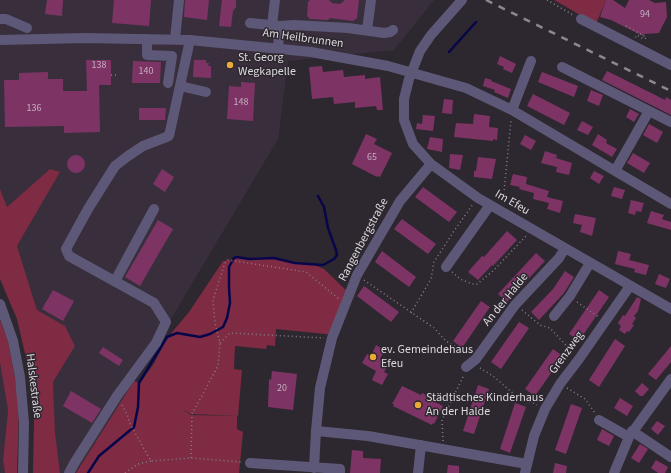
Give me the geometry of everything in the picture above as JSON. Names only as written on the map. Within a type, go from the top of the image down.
[{"type":"street","points":[[175,39],[179,0]]},
{"type":"street","points":[[275,0],[278,47]]},
{"type":"street","points":[[367,30],[372,0]]},
{"type":"street","name":"Im Efeu","points":[[462,0],[431,35],[420,51],[412,72],[404,98],[404,120],[413,144],[431,164],[478,198],[671,309]]},
{"type":"street","points":[[0,19],[6,19],[27,28]]},
{"type":"street","points":[[582,19],[671,65]]},
{"type":"street","points":[[250,23],[276,26],[294,25],[348,28],[384,33],[392,30]]},
{"type":"street","name":"Am Heilbrunnen","points":[[0,40],[85,38],[190,40],[278,47],[336,56],[412,72],[466,88],[512,110],[671,204]]},
{"type":"street","points":[[147,39],[147,55],[172,56],[168,84]]},
{"type":"street","points":[[69,473],[74,462],[117,396],[156,343],[166,322],[154,303],[69,256],[66,249],[88,209],[115,166],[143,146],[169,136],[190,40]]},
{"type":"street","points":[[512,110],[531,61]]},
{"type":"street","points":[[562,67],[671,122]]},
{"type":"street","points":[[180,86],[206,92]]},
{"type":"street","points":[[615,171],[649,111]]},
{"type":"street","name":"Rangenbergstraße","points":[[316,431],[320,388],[332,338],[357,275],[400,200],[431,164]]},
{"type":"street","points":[[446,267],[490,205]]},
{"type":"street","points":[[115,281],[154,210]]},
{"type":"street","name":"An der Halde","points":[[471,363],[515,305],[559,258],[565,248]]},
{"type":"street","points":[[554,316],[570,296],[590,263]]},
{"type":"street","name":"Grenzweg","points":[[316,431],[368,436],[444,449],[526,469],[534,436],[546,409],[560,384],[630,286]]},
{"type":"street","name":"Halskestraße","points":[[0,304],[13,341],[20,377],[24,424],[23,473]]},
{"type":"street","points":[[614,473],[630,434],[671,379]]},
{"type":"street","points":[[599,420],[630,434],[671,457]]},
{"type":"street","points":[[314,468],[316,431]]},
{"type":"street","points":[[418,473],[421,445]]},
{"type":"street","points":[[250,463],[340,471]]},
{"type":"path","points":[[547,0],[582,19]]},
{"type":"path","points":[[626,26],[646,38],[644,39],[637,35]]},
{"type":"path","points":[[111,75],[118,75]]},
{"type":"path","points":[[502,212],[512,110]]},
{"type":"path","points":[[411,313],[431,279],[434,262],[478,198]]},
{"type":"path","points":[[446,267],[460,279],[472,284],[477,284],[493,270],[532,229]]},
{"type":"path","points":[[191,458],[192,414],[218,366],[220,343],[215,323],[213,300],[225,263],[228,260],[306,272],[346,305]]},
{"type":"path","points":[[357,275],[434,328],[471,363],[493,376],[515,395],[546,409]]},
{"type":"path","points":[[570,296],[606,321]]},
{"type":"path","points":[[515,305],[540,325],[550,328],[579,359]]},
{"type":"path","points":[[220,343],[230,333],[332,338]]},
{"type":"path","points":[[444,449],[442,420],[471,363]]},
{"type":"path","points":[[560,384],[585,399],[599,420]]},
{"type":"path","points":[[117,396],[127,414],[130,424],[151,461]]},
{"type":"path","points":[[126,473],[138,464],[151,461],[191,458],[250,463]]},
{"type":"shaded area","points":[[0,0],[434,0],[394,50],[288,61],[278,139],[134,381],[76,473],[60,473],[55,432],[53,382],[75,346],[65,326],[37,310],[17,246],[60,172],[50,169],[7,207],[0,189]]},
{"type":"shaded area","points":[[554,0],[606,0],[596,24]]},
{"type":"shaded area","points":[[50,169],[60,172],[17,246],[37,310],[65,326],[75,346],[53,382],[55,432],[60,473],[33,473],[34,421],[30,375],[17,319],[0,279],[0,189],[7,207]]},
{"type":"shaded area","points":[[237,256],[249,258],[274,257],[296,262],[309,263],[324,269],[350,294],[335,335],[276,329],[275,346],[267,345],[266,349],[235,346],[234,369],[242,370],[238,416],[191,414],[182,409],[191,415],[237,416],[237,429],[243,432],[239,473],[76,473],[134,381],[140,383],[153,365],[168,337],[189,312],[223,261],[231,260]]},
{"type":"shaded area","points":[[0,320],[8,342],[19,406],[17,473],[5,473],[3,461],[8,410],[0,363]]},
{"type":"shaded area","points":[[0,363],[8,410],[3,461],[5,473],[0,473]]},
{"type":"building","points":[[47,0],[63,0],[62,16],[45,14]]},
{"type":"building","points":[[114,0],[151,0],[149,26],[112,23]]},
{"type":"building","points":[[185,0],[209,0],[207,20],[184,17]]},
{"type":"building","points":[[222,0],[236,0],[236,7],[233,11],[231,27],[219,26]]},
{"type":"building","points":[[310,0],[329,0],[332,3],[340,4],[345,0],[359,0],[357,18],[353,21],[330,18],[328,20],[310,19],[307,16],[308,2]]},
{"type":"building","points":[[606,0],[613,0],[625,8],[629,0],[649,0],[655,3],[666,2],[667,17],[659,33],[644,34],[643,36],[611,20],[600,17]]},
{"type":"building","points":[[500,56],[516,64],[512,73],[503,69],[504,67],[497,64]]},
{"type":"building","points":[[86,60],[111,60],[111,85],[99,85],[100,132],[64,133],[64,126],[5,127],[4,80],[19,80],[19,73],[48,72],[48,79],[63,79],[63,91],[87,91]]},
{"type":"building","points":[[194,60],[206,60],[206,63],[209,63],[208,66],[211,66],[211,78],[193,77]]},
{"type":"building","points":[[133,61],[161,62],[160,83],[132,83]]},
{"type":"building","points":[[322,66],[323,72],[343,70],[344,77],[365,75],[365,79],[380,77],[383,110],[377,110],[376,106],[355,108],[355,102],[334,104],[333,97],[312,99],[309,67]]},
{"type":"building","points":[[607,71],[665,100],[666,97],[671,100],[671,115],[602,80]]},
{"type":"building","points":[[542,72],[578,86],[574,97],[538,82]]},
{"type":"building","points":[[485,78],[511,89],[508,98],[494,92],[495,90],[483,86]]},
{"type":"building","points":[[241,82],[255,83],[253,121],[227,119],[229,86],[241,87]]},
{"type":"building","points":[[591,90],[603,95],[599,106],[587,101]]},
{"type":"building","points":[[533,94],[570,113],[564,125],[527,106]]},
{"type":"building","points":[[444,99],[453,100],[452,114],[442,113]]},
{"type":"building","points":[[139,108],[166,108],[165,120],[139,120]]},
{"type":"building","points":[[630,109],[639,114],[634,122],[626,117]]},
{"type":"building","points":[[474,114],[490,116],[489,127],[498,128],[497,140],[493,139],[493,141],[454,137],[456,123],[473,124]]},
{"type":"building","points":[[423,115],[435,116],[433,131],[416,129],[417,123],[422,124]]},
{"type":"building","points":[[582,121],[593,127],[588,135],[577,130]]},
{"type":"building","points":[[649,124],[663,132],[657,143],[643,135]]},
{"type":"building","points":[[366,134],[377,139],[374,144],[392,153],[380,177],[377,177],[352,164]]},
{"type":"building","points":[[598,134],[607,140],[606,143],[617,149],[612,157],[592,145]]},
{"type":"building","points":[[525,135],[536,141],[531,150],[520,144]]},
{"type":"building","points":[[430,137],[443,139],[442,152],[427,149]]},
{"type":"building","points":[[545,151],[557,155],[556,158],[572,163],[569,175],[556,172],[557,167],[541,163]]},
{"type":"building","points":[[633,153],[650,163],[644,173],[627,163]]},
{"type":"building","points":[[450,154],[463,155],[460,170],[449,168]]},
{"type":"building","points":[[76,155],[82,158],[85,164],[82,170],[76,173],[70,170],[67,164],[70,158]]},
{"type":"building","points":[[478,157],[496,159],[492,179],[474,177]]},
{"type":"building","points":[[162,169],[174,177],[165,192],[153,184]]},
{"type":"building","points":[[594,171],[604,176],[599,184],[590,178]]},
{"type":"building","points":[[513,174],[527,177],[526,184],[549,191],[547,197],[563,201],[560,213],[547,209],[549,203],[533,199],[534,193],[519,189],[520,187],[510,185]]},
{"type":"building","points":[[423,187],[457,212],[449,222],[415,197]]},
{"type":"building","points":[[614,187],[625,190],[622,199],[611,196]]},
{"type":"building","points":[[631,200],[644,203],[641,212],[636,211],[635,215],[628,213]]},
{"type":"building","points":[[651,211],[664,215],[662,219],[671,222],[671,230],[647,223]]},
{"type":"building","points":[[575,214],[596,218],[592,236],[580,232],[582,225],[573,223]]},
{"type":"building","points":[[402,219],[436,244],[428,254],[394,229]]},
{"type":"building","points":[[158,220],[173,229],[140,286],[125,277]]},
{"type":"building","points":[[507,231],[517,240],[478,280],[468,272],[482,256],[484,257]]},
{"type":"building","points":[[382,251],[416,277],[409,287],[375,262]]},
{"type":"building","points":[[618,251],[631,254],[629,260],[649,265],[646,275],[634,272],[635,269],[615,264]]},
{"type":"building","points":[[536,253],[545,261],[507,302],[498,294]]},
{"type":"building","points":[[565,271],[574,277],[564,293],[539,320],[531,312],[553,289]]},
{"type":"building","points":[[659,274],[670,279],[666,288],[655,284]]},
{"type":"building","points":[[364,286],[399,312],[391,322],[357,296]]},
{"type":"building","points":[[53,290],[74,301],[63,321],[42,309]]},
{"type":"building","points":[[599,290],[609,297],[579,341],[569,334]]},
{"type":"building","points":[[637,297],[641,299],[638,311],[634,316],[636,318],[632,324],[634,325],[629,332],[627,331],[625,334],[619,330],[621,326],[618,323],[623,315],[625,316]]},
{"type":"building","points":[[481,301],[490,307],[462,348],[453,341]]},
{"type":"building","points":[[519,322],[529,328],[501,369],[491,362]]},
{"type":"building","points":[[615,339],[625,346],[599,387],[589,380]]},
{"type":"building","name":"ev. Gemeindehaus Efeu","points":[[376,345],[385,350],[380,359],[389,363],[384,372],[388,374],[382,385],[372,380],[376,371],[362,363],[367,354],[371,356]]},
{"type":"building","points":[[671,346],[671,362],[656,380],[648,374]]},
{"type":"building","points":[[103,347],[123,360],[119,366],[99,353]]},
{"type":"building","points":[[553,349],[563,356],[535,396],[525,389]]},
{"type":"building","points":[[272,371],[297,374],[293,410],[268,407],[269,379],[271,380]]},
{"type":"building","points":[[642,383],[649,389],[643,396],[640,396],[635,391]]},
{"type":"building","points":[[478,385],[489,389],[474,434],[463,431]]},
{"type":"building","name":"Städtisches Kinderhaus An der Halde","points":[[402,386],[421,395],[422,393],[428,396],[427,398],[443,406],[434,424],[433,423],[432,425],[393,406],[394,404],[392,404]]},
{"type":"building","points":[[71,391],[101,409],[92,423],[63,406]]},
{"type":"building","points":[[620,398],[633,406],[627,416],[614,408]]},
{"type":"building","points":[[515,403],[526,407],[510,453],[500,449]]},
{"type":"building","points":[[571,404],[582,408],[566,454],[555,450]]},
{"type":"building","points":[[657,421],[665,426],[658,435],[651,429]]},
{"type":"building","points":[[602,429],[614,436],[609,446],[597,440]]},
{"type":"building","points":[[640,444],[648,449],[639,463],[631,458]]},
{"type":"building","points":[[352,450],[363,451],[363,458],[381,459],[380,473],[350,473]]},
{"type":"building","points":[[656,460],[668,467],[665,473],[658,473],[651,468]]},
{"type":"building","points":[[555,463],[567,466],[566,473],[553,473]]},
{"type":"building","points":[[448,465],[459,466],[459,473],[447,473]]},
{"type":"waterway","points":[[449,52],[476,22]]},
{"type":"waterway","points":[[88,473],[99,456],[134,427],[138,407],[139,383],[167,337],[177,333],[200,337],[210,334],[223,327],[227,318],[230,303],[229,267],[234,258],[274,258],[295,263],[323,265],[334,259],[337,255],[336,250],[328,228],[324,207],[318,196]]},
{"type":"railway","points":[[486,0],[671,91]]},
{"type":"place","name":"St. Georg Wegkapelle","points":[[230,65]]},
{"type":"place","name":"ev. Gemeindehaus Efeu","points":[[373,357]]},
{"type":"place","name":"Städtisches Kinderhaus An der Halde","points":[[418,405]]}]
